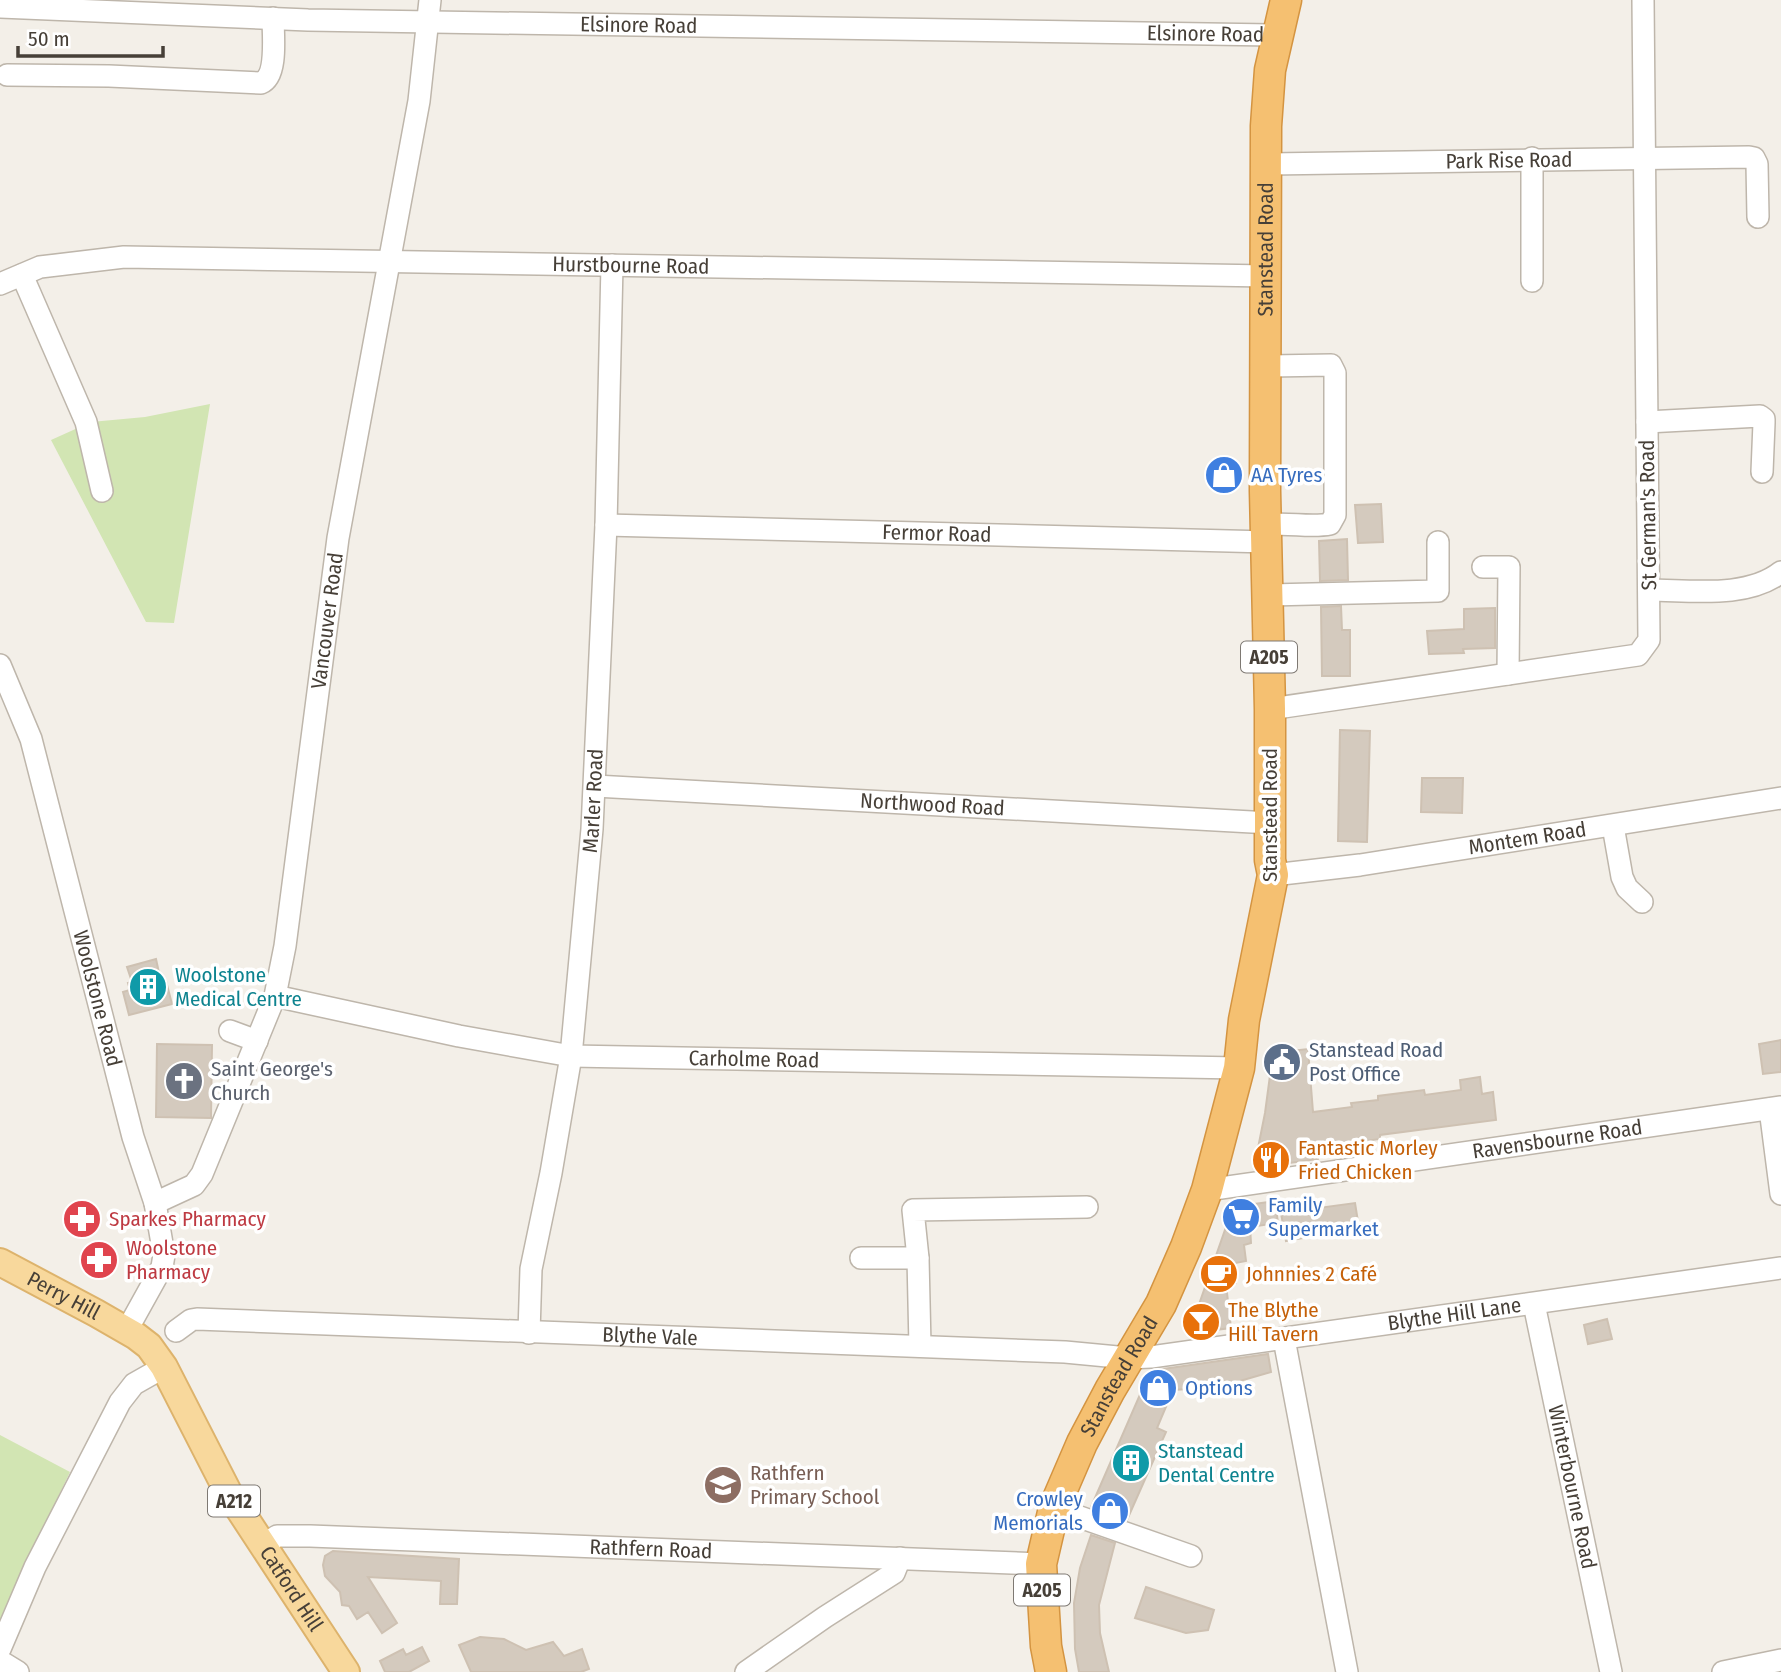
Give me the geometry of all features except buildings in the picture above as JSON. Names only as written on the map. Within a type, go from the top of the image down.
[{"type":"highway","name":"Stanstead Road","points":[[1051,1672],[1046,1646],[1041,1564],[1054,1508],[1082,1443],[1161,1304],[1207,1189],[1239,1068],[1244,1020],[1273,875],[1270,860],[1269,595],[1265,491],[1267,96],[1286,0]]},
{"type":"main road","name":"Perry Hill","points":[[0,1262],[127,1330]]},
{"type":"main road","name":"Catford Hill","points":[[127,1330],[145,1343],[164,1367],[228,1492],[345,1672]]},
{"type":"street","name":"Vancouver Road","points":[[155,1203],[194,1185],[202,1174],[275,996],[291,905],[338,538],[419,101],[430,0]]},
{"type":"street","name":"St German's Road","points":[[1270,709],[1639,655],[1649,640],[1643,0]]},
{"type":"street","name":"Elsinore Road","points":[[0,7],[429,22],[1277,35]]},
{"type":"street","points":[[7,75],[109,76],[261,83],[266,81],[272,71],[273,18]]},
{"type":"street","name":"Park Rise Road","points":[[1266,164],[1532,158],[1754,158],[1757,164],[1758,217]]},
{"type":"street","points":[[1532,158],[1532,281]]},
{"type":"street","name":"Hurstbourne Road","points":[[0,284],[40,267],[124,257],[1266,276]]},
{"type":"street","name":"Marler Road","points":[[529,1333],[531,1269],[571,1056],[585,918],[595,786],[606,525],[612,265]]},
{"type":"street","points":[[22,275],[86,422],[102,491]]},
{"type":"street","name":"Fermor Road","points":[[606,525],[1267,533],[1284,523],[1322,526],[1330,524],[1335,515],[1335,373],[1331,365],[1266,366]]},
{"type":"street","points":[[1647,422],[1760,416],[1764,419],[1762,472]]},
{"type":"street","points":[[1269,595],[1438,591],[1438,542]]},
{"type":"street","points":[[1483,567],[1509,567],[1508,674]]},
{"type":"street","points":[[1649,590],[1728,590],[1764,583],[1781,572]]},
{"type":"street","name":"Woolstone Road","points":[[1,668],[31,739],[133,1137],[155,1203],[164,1255],[162,1267],[127,1330]]},
{"type":"street","name":"Northwood Road","points":[[595,786],[1270,823]]},
{"type":"street","name":"Montem Road","points":[[1273,875],[1360,865],[1781,798]]},
{"type":"street","points":[[1613,826],[1622,877],[1627,888],[1642,902]]},
{"type":"street","name":"Carholme Road","points":[[275,996],[459,1036],[571,1056],[1239,1068]]},
{"type":"street","points":[[230,1031],[257,1041]]},
{"type":"street","points":[[1776,1108],[1781,1194]]},
{"type":"street","name":"Ravensbourne Road","points":[[1207,1189],[1776,1108]]},
{"type":"street","points":[[920,1346],[918,1258],[913,1210],[1087,1207]]},
{"type":"street","points":[[862,1258],[918,1258]]},
{"type":"street","name":"Blythe Hill Lane","points":[[1128,1358],[1284,1339],[1781,1268]]},
{"type":"street","name":"Winterbourne Road","points":[[1534,1304],[1611,1672]]},
{"type":"street","name":"Blythe Vale","points":[[176,1331],[191,1320],[197,1319],[1065,1352],[1128,1358]]},
{"type":"street","points":[[1284,1339],[1347,1672]]},
{"type":"street","points":[[0,1650],[35,1567],[120,1402],[134,1384],[164,1367]]},
{"type":"street","points":[[1054,1508],[1191,1556]]},
{"type":"street","name":"Rathfern Road","points":[[264,1545],[277,1536],[310,1536],[1041,1564]]},
{"type":"street","points":[[746,1672],[894,1573],[900,1559]]},
{"type":"street","points":[[1723,1672],[1781,1660]]},
{"type":"street","points":[[0,1661],[18,1672]]},
{"type":"green space","points":[[210,404],[174,623],[146,622],[51,440],[91,422],[145,417]]},
{"type":"green space","points":[[0,1435],[70,1472],[19,1579],[0,1627]]},
{"type":"place","name":"AA Tyres","points":[[1224,475]]},
{"type":"place","name":"Woolstone Medical Centre","points":[[148,987]]},
{"type":"place","name":"Stanstead Road Post Office","points":[[1282,1062]]},
{"type":"place","name":"Saint George's Church","points":[[184,1081]]},
{"type":"place","name":"Fantastic Morley Fried Chicken","points":[[1271,1160]]},
{"type":"place","name":"Family Supermarket","points":[[1241,1217]]},
{"type":"place","name":"Sparkes Pharmacy","points":[[82,1219]]},
{"type":"place","name":"Woolstone Pharmacy","points":[[99,1260]]},
{"type":"place","name":"Johnnies 2 Café","points":[[1219,1274]]},
{"type":"place","name":"The Blythe Hill Tavern","points":[[1201,1322]]},
{"type":"place","name":"Options","points":[[1158,1388]]},
{"type":"place","name":"Stanstead Dental Centre","points":[[1131,1463]]},
{"type":"place","name":"Rathfern Primary School","points":[[723,1485]]},
{"type":"place","name":"Crowley Memorials","points":[[1110,1511]]}]
